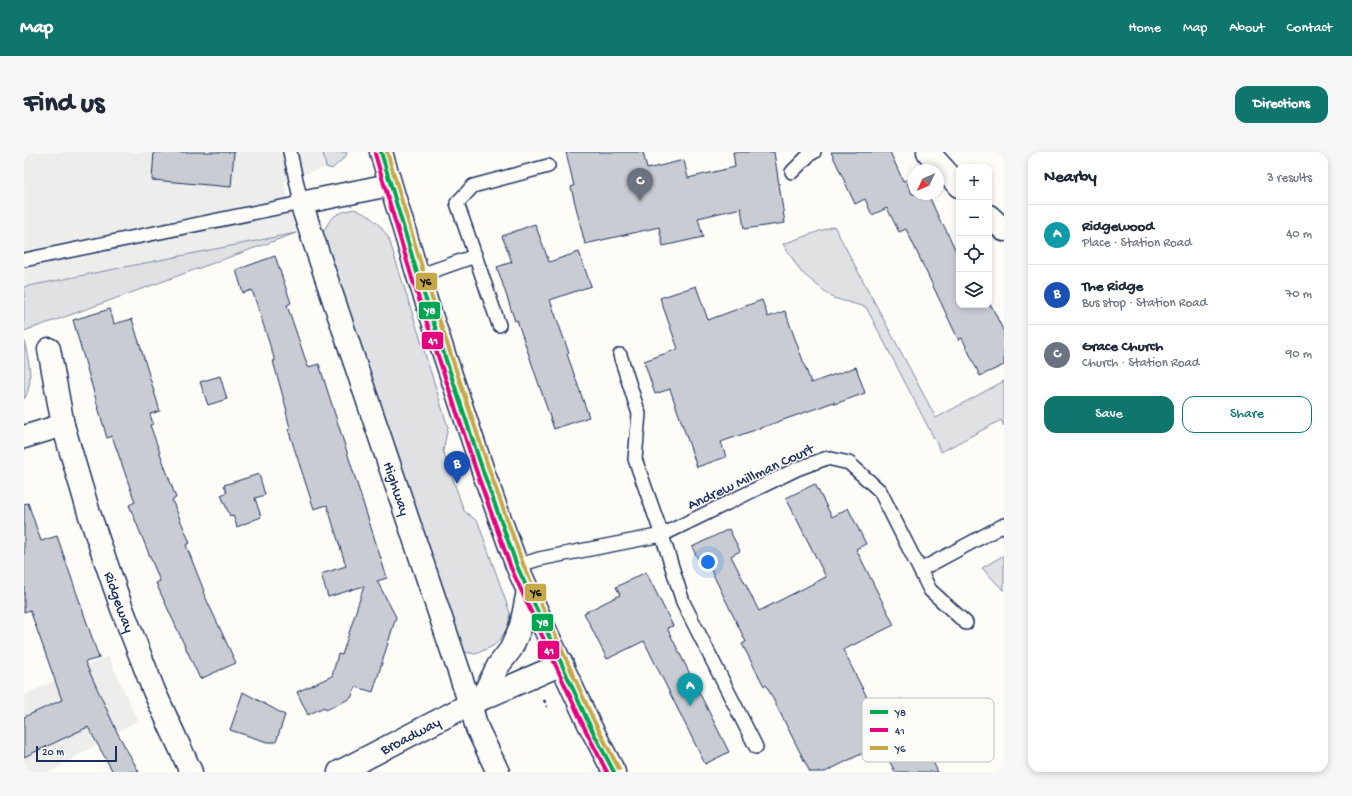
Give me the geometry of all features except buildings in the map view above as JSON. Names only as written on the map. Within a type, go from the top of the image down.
[{"type":"street","points":[[380,152],[418,276],[484,474],[517,566],[589,724],[614,772]]},
{"type":"street","points":[[928,152],[956,183]]},
{"type":"street","points":[[301,204],[389,185]]},
{"type":"street","name":"Highway","points":[[301,204],[475,701],[477,728],[498,772]]},
{"type":"street","points":[[992,219],[1004,230]]},
{"type":"street","name":"Ridgeway","points":[[49,349],[63,425],[89,513],[121,606],[154,692],[192,772]]},
{"type":"street","points":[[24,437],[63,425]]},
{"type":"street","points":[[475,701],[498,666],[512,649],[520,626],[528,591]]},
{"type":"street","name":"Broadway","points":[[339,772],[475,701],[562,664]]},
{"type":"lane","points":[[24,260],[301,204],[290,152]]},
{"type":"lane","points":[[792,172],[810,154],[814,152]]},
{"type":"lane","points":[[499,325],[457,203],[473,186],[548,166]]},
{"type":"lane","points":[[418,276],[475,256]]},
{"type":"lane","points":[[620,355],[639,414],[634,460],[662,535],[682,602],[756,746]]},
{"type":"lane","name":"Andrew Millman Court","points":[[517,566],[539,559],[662,535],[797,470],[827,458],[848,463],[880,491],[930,590],[966,623]]},
{"type":"lane","points":[[920,570],[1004,524]]},
{"type":"shaded area","points":[[24,152],[323,152],[326,167],[284,181],[296,233],[24,287]]},
{"type":"shaded area","points":[[323,152],[347,152],[346,156],[332,169],[326,167]]},
{"type":"shaded area","points":[[354,209],[366,214],[382,229],[389,239],[448,427],[443,451],[464,511],[478,522],[510,613],[508,626],[501,639],[493,646],[476,654],[463,652],[321,237],[333,217]]},
{"type":"shaded area","points":[[834,226],[936,418],[1004,381],[1004,426],[1001,420],[941,452],[866,307],[833,298],[801,272],[783,244]]},
{"type":"shaded area","points":[[296,233],[59,319],[24,331],[24,287]]},
{"type":"shaded area","points":[[24,340],[29,363],[30,378],[24,399]]},
{"type":"shaded area","points":[[1004,555],[1004,591],[982,568]]},
{"type":"shaded area","points":[[108,656],[138,720],[50,772],[24,772],[24,695]]},
{"type":"transit line","name":"Y8","points":[[381,152],[418,276],[484,474],[517,566],[589,724],[614,772]]},
{"type":"transit line","name":"Y6","points":[[387,152],[424,274],[490,472],[523,564],[594,721],[619,769]]},
{"type":"transit line","name":"41","points":[[375,154],[412,278],[478,476],[511,568],[584,727],[607,772]]},
{"type":"place","name":"Grace Church","points":[[640,201]]},
{"type":"place","name":"The Ridge","points":[[457,484]]},
{"type":"place","name":"Ridgewood","points":[[690,706]]}]
